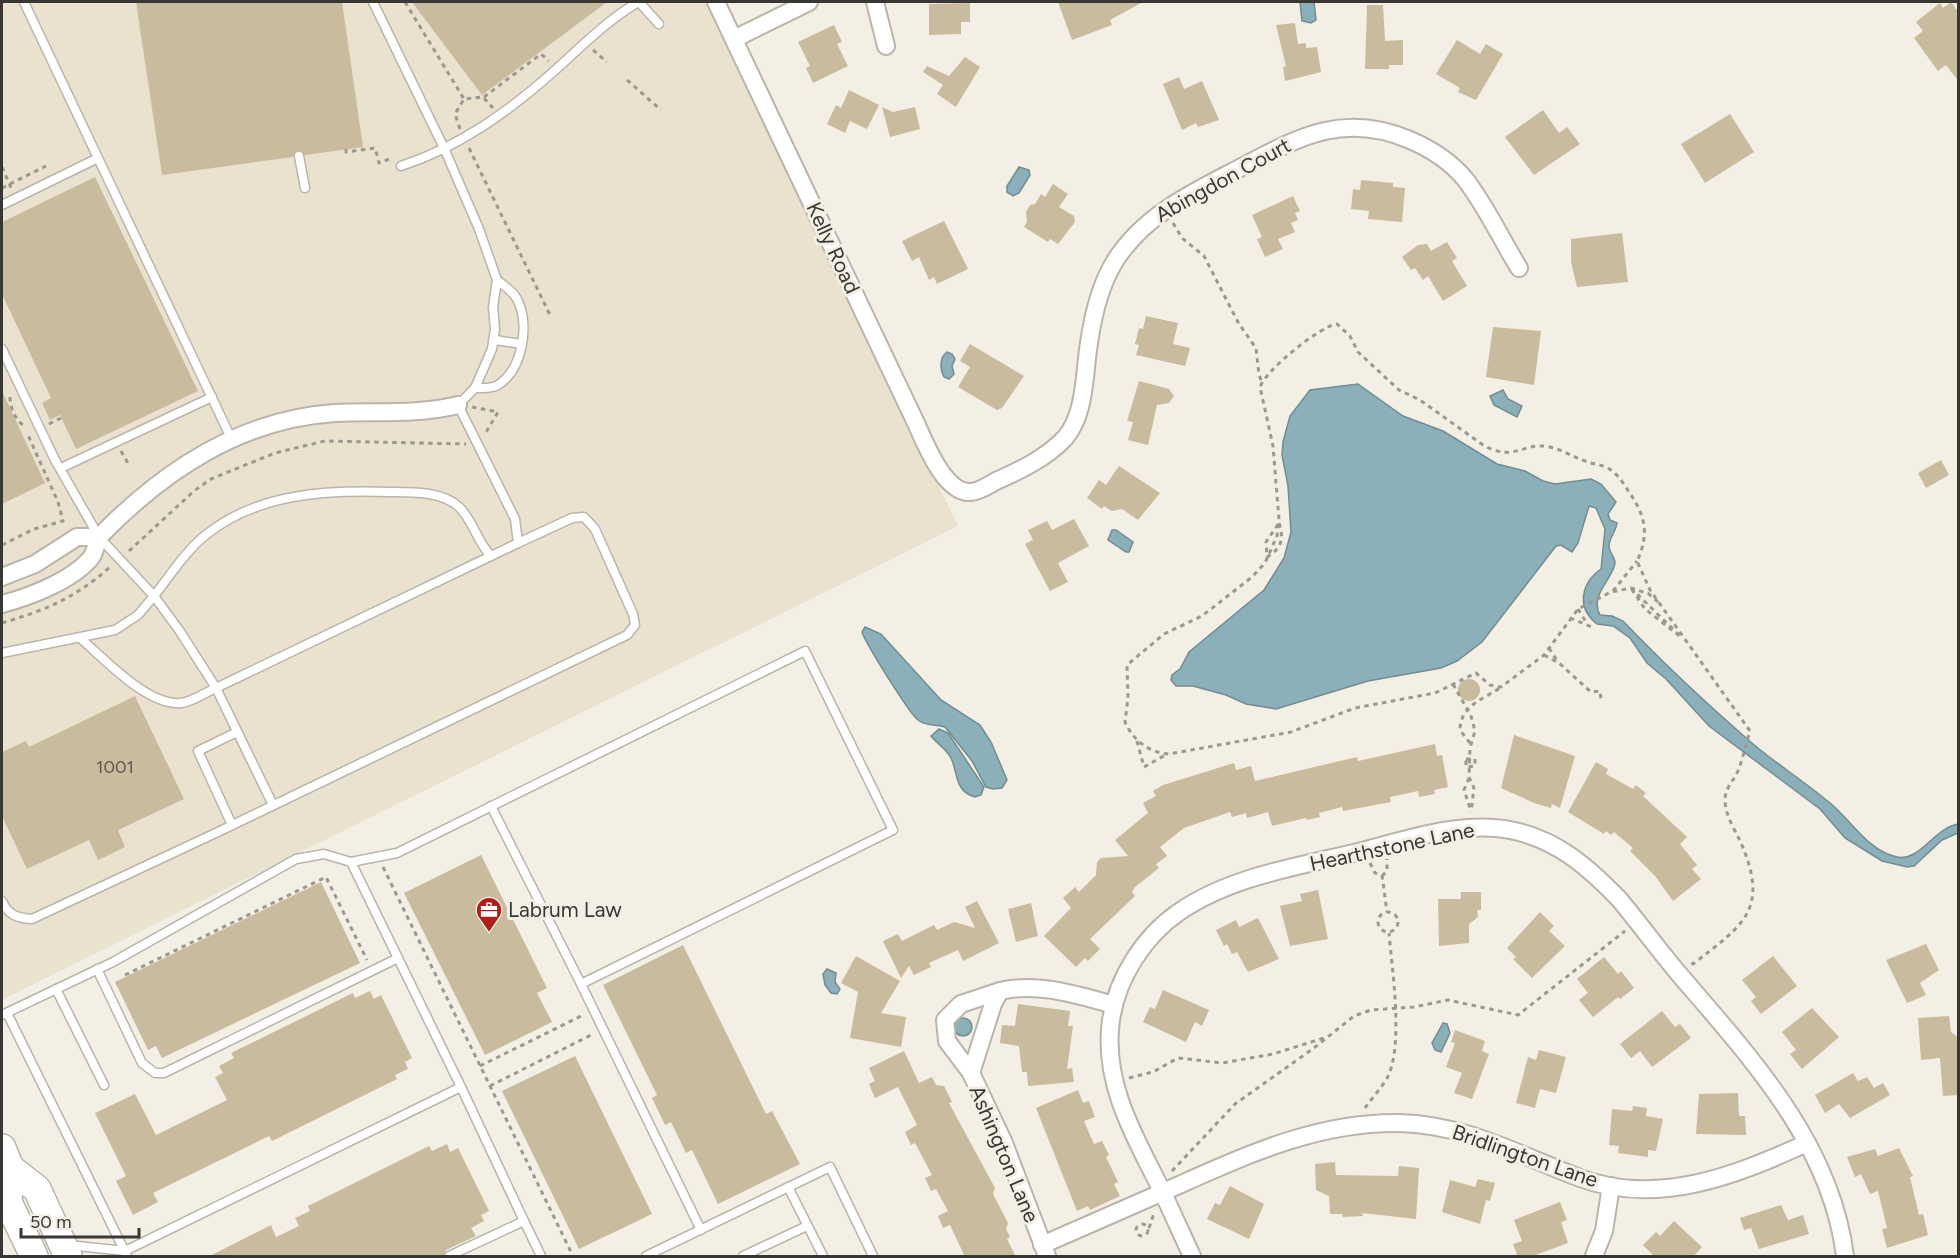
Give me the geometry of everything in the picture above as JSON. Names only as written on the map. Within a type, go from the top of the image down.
[{"type":"main road","points":[[6,1158],[37,1189],[65,1250]]},
{"type":"main road","points":[[6,1158],[8,1202],[34,1257]]},
{"type":"street","name":"Kelly Road","points":[[716,2],[915,421],[942,473],[958,489]]},
{"type":"street","points":[[734,39],[808,2]]},
{"type":"street","points":[[875,2],[886,46]]},
{"type":"street","name":"Abingdon Court","points":[[958,489],[974,492],[1020,471],[1037,461],[1066,437],[1079,409],[1089,340],[1103,286],[1113,263],[1127,244],[1164,210],[1292,141],[1340,127],[1369,127],[1420,144],[1451,164],[1475,193],[1519,268]]},
{"type":"street","points":[[2,604],[34,595],[64,578],[92,558],[99,537],[169,475],[204,451],[231,438],[301,417],[338,413],[422,411],[458,405]]},
{"type":"street","points":[[2,577],[35,564],[76,537],[99,537]]},
{"type":"street","name":"Hearthstone Lane","points":[[1192,1257],[1139,1146],[1113,1081],[1110,1037],[1114,1005],[1133,962],[1148,940],[1178,913],[1203,898],[1250,879],[1400,841],[1470,829],[1507,829],[1525,833],[1558,847],[1591,870],[1643,929],[1774,1089],[1797,1123],[1807,1143],[1837,1216],[1845,1257]]},
{"type":"street","points":[[970,1073],[947,1041],[945,1020],[961,1004],[1000,991],[1020,988],[1049,990],[1114,1005]]},
{"type":"street","name":"Ashington Lane","points":[[1000,991],[993,1004],[970,1073],[1004,1143],[1044,1251]]},
{"type":"street","name":"Bridlington Lane","points":[[1044,1251],[1162,1192],[1289,1138],[1329,1129],[1401,1123],[1465,1132],[1581,1178],[1611,1186],[1700,1184],[1739,1173],[1807,1143]]},
{"type":"street","points":[[1594,1257],[1604,1232],[1611,1186]]},
{"type":"lane","points":[[24,2],[231,438]]},
{"type":"lane","points":[[373,2],[440,139],[479,229],[497,280],[493,307],[495,340],[475,388],[458,405],[515,519],[518,543]]},
{"type":"lane","points":[[401,166],[464,138],[498,117],[549,76],[603,26],[638,2],[659,24]]},
{"type":"lane","points":[[299,156],[305,188]]},
{"type":"lane","points":[[2,205],[99,158]]},
{"type":"lane","points":[[475,388],[496,387],[506,378],[515,363],[521,344],[523,320],[517,298],[497,280]]},
{"type":"lane","points":[[495,340],[521,344]]},
{"type":"lane","points":[[2,349],[5,364],[99,537],[154,596],[179,630],[216,688],[273,806]]},
{"type":"lane","points":[[61,468],[212,397]]},
{"type":"lane","points":[[2,653],[115,630],[138,615],[198,542],[229,519],[257,505],[325,491],[398,492],[444,497],[460,507],[490,556]]},
{"type":"lane","points":[[2,901],[5,909],[17,918],[32,919],[273,806],[627,635],[635,625],[633,614],[595,529],[584,517],[572,518],[182,703],[156,699],[116,670],[80,638]]},
{"type":"lane","points":[[124,1255],[4,1014],[97,969],[296,859],[324,854],[351,862],[397,853],[805,651],[893,830],[580,984]]},
{"type":"lane","points":[[232,825],[198,752],[237,732]]},
{"type":"lane","points":[[491,806],[701,1230]]},
{"type":"lane","points":[[351,862],[541,1257]]},
{"type":"lane","points":[[97,969],[142,1063],[155,1073],[164,1073],[398,958]]},
{"type":"lane","points":[[56,989],[104,1085]]},
{"type":"lane","points":[[65,1250],[124,1255],[461,1087]]},
{"type":"lane","points":[[646,1257],[830,1167],[873,1257]]},
{"type":"lane","points":[[788,1187],[823,1257]]},
{"type":"lane","points":[[449,1257],[524,1221]]},
{"type":"lane","points":[[744,1257],[807,1226]]},
{"type":"path","points":[[405,2],[464,99]]},
{"type":"path","points":[[464,99],[483,97],[541,54],[549,62],[556,54]]},
{"type":"path","points":[[627,80],[661,110]]},
{"type":"path","points":[[483,97],[498,117]]},
{"type":"path","points":[[464,99],[455,114],[460,129],[550,315]]},
{"type":"path","points":[[484,112],[492,106]]},
{"type":"path","points":[[440,139],[468,123]]},
{"type":"path","points":[[346,149],[346,152],[375,148],[379,163],[399,156]]},
{"type":"path","points":[[2,188],[46,166]]},
{"type":"path","points":[[1164,210],[1182,238],[1207,261],[1239,324],[1258,352],[1259,375],[1262,382]]},
{"type":"path","points":[[1268,557],[1277,552],[1282,534],[1279,523],[1273,446],[1260,391],[1262,382],[1274,368],[1325,327],[1337,324],[1344,328],[1358,352],[1399,390],[1420,400],[1493,450],[1511,454],[1538,447],[1551,447],[1612,470],[1631,495],[1643,517],[1645,536],[1637,561],[1611,592]]},
{"type":"path","points":[[2,545],[34,529],[63,520],[23,425],[18,422],[9,404],[11,398],[7,390]]},
{"type":"path","points":[[1268,557],[1266,542],[1279,523]]},
{"type":"path","points":[[1279,523],[1277,536],[1261,569],[1239,589],[1202,616],[1164,634],[1131,661],[1127,671],[1128,698],[1125,722],[1136,740],[1144,767],[1169,754],[1274,736],[1354,708],[1435,693],[1476,673],[1490,685],[1501,687]]},
{"type":"path","points":[[1637,561],[1658,602],[1681,637],[1750,731],[1742,758],[1726,791],[1726,805],[1753,874],[1755,889],[1747,914],[1730,935],[1693,964],[1685,954]]},
{"type":"path","points":[[1470,743],[1460,730],[1462,716],[1474,704],[1544,655],[1579,609],[1611,592],[1630,588],[1648,594],[1658,602]]},
{"type":"path","points":[[1630,588],[1645,609],[1681,637]]},
{"type":"path","points":[[1630,588],[1645,599],[1681,637]]},
{"type":"path","points":[[1579,609],[1586,622]]},
{"type":"path","points":[[1570,618],[1586,622],[1593,627]]},
{"type":"path","points":[[1549,648],[1559,663]]},
{"type":"path","points":[[1544,655],[1559,663],[1591,692],[1600,691],[1601,699]]},
{"type":"path","points":[[1453,684],[1474,726],[1470,743],[1470,759],[1466,759],[1474,795],[1470,807],[1470,829]]},
{"type":"path","points":[[1136,740],[1153,751],[1169,754]]},
{"type":"path","points":[[1469,777],[1464,790],[1470,807],[1470,829]]},
{"type":"path","points":[[378,856],[573,1257]]},
{"type":"path","points":[[1382,875],[1387,912]]},
{"type":"path","points":[[125,975],[326,877],[368,962]]},
{"type":"path","points":[[1387,912],[1392,913],[1398,920],[1396,928],[1389,933],[1382,931],[1377,924],[1379,917],[1387,912]]},
{"type":"path","points":[[1149,1228],[1142,1223],[1136,1230],[1138,1235],[1144,1236],[1149,1228],[1162,1192],[1176,1165],[1230,1108],[1329,1037],[1354,1016],[1364,1012],[1448,1000],[1518,1015],[1619,934],[1643,929]]},
{"type":"path","points":[[1361,1125],[1365,1109],[1390,1072],[1396,1009],[1389,933]]},
{"type":"path","points":[[480,1066],[593,1010]]},
{"type":"path","points":[[490,1086],[603,1029]]},
{"type":"path","points":[[1113,1081],[1153,1072],[1178,1058],[1222,1063],[1273,1054],[1329,1037]]},
{"type":"shaded area","points":[[2,2],[706,2],[958,526],[2,1000]]},
{"type":"water","points":[[1300,2],[1314,2],[1316,20],[1311,23],[1302,21]]},
{"type":"water","points":[[1019,167],[1029,170],[1030,175],[1019,193],[1013,196],[1007,192],[1007,186]]},
{"type":"water","points":[[947,352],[955,359],[952,366],[954,374],[949,379],[944,377],[941,367],[941,360]]},
{"type":"water","points":[[1358,384],[1403,416],[1443,431],[1497,464],[1525,471],[1543,481],[1555,484],[1591,479],[1601,484],[1616,502],[1608,514],[1610,520],[1617,523],[1609,545],[1615,564],[1597,602],[1600,615],[1612,616],[1623,621],[1720,715],[1762,752],[1830,803],[1877,848],[1887,854],[1905,857],[1913,855],[1949,827],[1958,824],[1958,833],[1942,840],[1914,866],[1907,867],[1882,861],[1845,838],[1820,809],[1709,726],[1666,679],[1647,663],[1630,638],[1613,626],[1597,624],[1586,611],[1585,588],[1601,569],[1605,529],[1596,508],[1589,506],[1578,543],[1572,552],[1561,545],[1556,546],[1482,642],[1457,661],[1441,668],[1368,681],[1276,709],[1246,704],[1226,695],[1193,686],[1176,686],[1171,680],[1172,675],[1180,669],[1189,652],[1264,590],[1284,558],[1291,532],[1288,486],[1282,455],[1290,416],[1310,390]]},
{"type":"water","points":[[1503,390],[1508,399],[1522,406],[1517,417],[1494,405],[1490,396]]},
{"type":"water","points":[[1112,530],[1116,530],[1133,542],[1129,552],[1108,540]]},
{"type":"water","points":[[865,627],[881,634],[941,700],[980,725],[991,742],[1007,780],[1002,788],[986,787],[972,761],[945,727],[925,724],[913,715],[865,639],[862,632]]},
{"type":"water","points":[[939,729],[948,733],[984,787],[981,795],[975,797],[968,794],[960,786],[949,755],[931,736]]},
{"type":"water","points":[[827,969],[836,973],[835,982],[840,989],[837,994],[831,993],[825,985],[823,974]]},
{"type":"water","points":[[963,1018],[969,1021],[972,1027],[969,1033],[963,1036],[957,1033],[954,1027],[957,1021]]},
{"type":"water","points":[[1443,1023],[1447,1024],[1450,1033],[1441,1052],[1435,1050],[1432,1043]]},
{"type":"building","points":[[136,2],[342,2],[363,147],[305,155],[298,150],[293,157],[162,175]]},
{"type":"building","points":[[412,2],[607,2],[482,95]]},
{"type":"building","points":[[1058,2],[1143,2],[1110,20],[1112,25],[1072,40]]},
{"type":"building","points":[[1951,2],[1959,13],[1959,82],[1946,65],[1938,71],[1914,38],[1923,31],[1916,22],[1940,3],[1943,8]]},
{"type":"building","points":[[970,3],[970,22],[961,22],[961,34],[929,35],[929,4]]},
{"type":"building","points":[[1367,5],[1383,5],[1385,41],[1403,40],[1403,65],[1389,65],[1389,69],[1365,69]]},
{"type":"building","points":[[1295,23],[1298,44],[1306,43],[1306,48],[1317,47],[1321,72],[1285,81],[1283,67],[1286,66],[1276,25]]},
{"type":"building","points":[[834,25],[842,42],[837,44],[848,66],[813,83],[806,68],[810,66],[798,42]]},
{"type":"building","points":[[1457,40],[1480,54],[1486,44],[1503,54],[1476,100],[1458,92],[1460,88],[1436,74]]},
{"type":"building","points":[[965,57],[980,67],[956,107],[937,94],[943,85],[923,72],[927,66],[949,76]]},
{"type":"building","points":[[1179,77],[1184,89],[1202,81],[1219,120],[1198,127],[1196,123],[1182,130],[1163,84]]},
{"type":"building","points":[[849,90],[879,105],[867,129],[850,121],[845,133],[827,124],[836,105],[841,108]]},
{"type":"building","points":[[882,107],[893,112],[915,107],[920,129],[890,137]]},
{"type":"building","points":[[1543,110],[1559,133],[1567,127],[1580,144],[1534,175],[1505,137]]},
{"type":"building","points":[[1730,114],[1754,152],[1705,183],[1681,144]]},
{"type":"building","points":[[95,177],[198,391],[76,449],[60,415],[50,420],[42,403],[51,398],[2,294],[2,222]]},
{"type":"building","points":[[1361,180],[1393,183],[1393,187],[1405,188],[1402,222],[1368,219],[1369,211],[1351,209],[1353,189],[1360,190]]},
{"type":"building","points":[[1053,184],[1068,194],[1059,207],[1074,216],[1075,222],[1058,244],[1050,239],[1048,242],[1024,227],[1027,222],[1026,212],[1030,205],[1035,204],[1041,194],[1045,197]]},
{"type":"building","points":[[1293,196],[1300,211],[1295,213],[1298,220],[1291,223],[1295,232],[1278,239],[1283,249],[1265,257],[1257,239],[1262,237],[1252,215]]},
{"type":"building","points":[[944,221],[968,269],[937,284],[934,277],[929,280],[919,257],[912,261],[902,241]]},
{"type":"building","points":[[1622,233],[1628,282],[1577,287],[1571,262],[1571,239]]},
{"type":"building","points":[[1447,242],[1457,258],[1452,261],[1467,286],[1443,301],[1428,276],[1423,280],[1415,268],[1411,270],[1402,257],[1418,245],[1427,244],[1431,251]]},
{"type":"building","points":[[1146,316],[1178,323],[1173,344],[1190,348],[1185,366],[1136,355],[1139,345],[1135,344],[1139,328],[1143,329]]},
{"type":"building","points":[[1493,327],[1541,331],[1534,385],[1486,377]]},
{"type":"building","points":[[970,344],[1024,376],[1002,408],[997,410],[958,387],[970,367],[960,361]]},
{"type":"building","points":[[1139,381],[1169,389],[1174,396],[1169,403],[1157,405],[1148,445],[1128,440],[1133,422],[1127,421]]},
{"type":"building","points":[[2,391],[45,483],[2,504]]},
{"type":"building","points":[[1941,460],[1949,475],[1926,488],[1918,473]]},
{"type":"building","points":[[1119,466],[1160,493],[1138,520],[1122,509],[1112,511],[1104,506],[1102,509],[1087,498],[1099,480],[1106,485]]},
{"type":"building","points":[[1074,519],[1089,546],[1058,563],[1068,582],[1050,591],[1025,544],[1033,540],[1028,530],[1047,521],[1052,530]]},
{"type":"building","points":[[1469,679],[1477,682],[1480,690],[1477,698],[1469,701],[1461,698],[1458,690],[1461,682]]},
{"type":"building","points":[[135,696],[184,799],[118,830],[125,847],[98,860],[89,840],[27,869],[2,816],[2,752],[26,741],[29,747]]},
{"type":"building","points":[[1514,735],[1575,756],[1560,808],[1552,804],[1551,808],[1534,803],[1501,788]]},
{"type":"building","points":[[1435,744],[1437,756],[1442,755],[1448,787],[1434,790],[1435,794],[1419,797],[1418,791],[1390,797],[1391,802],[1343,811],[1342,807],[1319,813],[1320,817],[1272,826],[1268,812],[1247,818],[1246,813],[1232,817],[1230,812],[1184,828],[1160,847],[1167,856],[1156,864],[1159,868],[1135,887],[1132,892],[1135,896],[1090,939],[1100,949],[1088,961],[1085,958],[1076,967],[1044,936],[1071,908],[1063,898],[1075,887],[1079,892],[1096,875],[1097,862],[1101,858],[1128,856],[1115,840],[1148,813],[1143,803],[1156,796],[1153,791],[1163,785],[1234,763],[1236,770],[1251,766],[1255,781],[1357,757],[1358,761]]},
{"type":"building","points":[[1596,762],[1608,769],[1606,774],[1633,789],[1636,785],[1646,793],[1643,796],[1687,837],[1680,844],[1697,865],[1692,869],[1701,879],[1673,901],[1655,876],[1630,851],[1633,848],[1614,832],[1611,835],[1606,831],[1604,834],[1568,812]]},
{"type":"building","points":[[481,855],[547,988],[537,993],[552,1022],[485,1055],[404,893]]},
{"type":"building","points":[[321,882],[360,963],[162,1058],[156,1046],[148,1050],[115,982]]},
{"type":"building","points":[[1318,890],[1328,939],[1290,946],[1280,906],[1302,901],[1300,894]]},
{"type":"building","points":[[1461,892],[1481,892],[1481,910],[1477,910],[1478,917],[1469,924],[1469,943],[1439,946],[1438,899],[1461,899]]},
{"type":"building","points":[[977,901],[999,943],[963,961],[958,950],[929,963],[931,967],[914,975],[909,966],[901,978],[883,941],[898,934],[902,941],[934,925],[937,930],[954,922],[975,928],[965,907]]},
{"type":"building","points":[[1031,903],[1038,936],[1016,942],[1008,909]]},
{"type":"building","points":[[1540,912],[1554,926],[1549,931],[1565,946],[1532,978],[1513,959],[1516,957],[1507,948]]},
{"type":"building","points":[[1258,918],[1279,959],[1248,972],[1237,952],[1232,954],[1227,944],[1224,946],[1216,930],[1236,920],[1239,927]]},
{"type":"building","points":[[1926,944],[1939,970],[1920,983],[1926,995],[1907,1003],[1886,960]]},
{"type":"building","points":[[683,945],[766,1114],[772,1111],[800,1164],[718,1204],[692,1150],[686,1153],[671,1122],[665,1125],[652,1098],[657,1095],[603,985]]},
{"type":"building","points":[[856,956],[900,981],[881,1013],[906,1017],[901,1047],[850,1038],[858,992],[841,983]]},
{"type":"building","points":[[1773,956],[1797,986],[1761,1014],[1751,1001],[1756,997],[1742,980]]},
{"type":"building","points":[[1604,957],[1618,974],[1621,971],[1634,988],[1620,999],[1618,997],[1593,1017],[1579,1000],[1588,993],[1577,979]]},
{"type":"building","points":[[1163,990],[1209,1010],[1202,1026],[1195,1022],[1186,1042],[1143,1022],[1150,1007],[1155,1009]]},
{"type":"building","points":[[370,991],[374,999],[381,995],[412,1058],[405,1062],[408,1069],[395,1075],[397,1079],[272,1141],[269,1136],[153,1193],[158,1202],[133,1215],[116,1181],[126,1176],[95,1113],[135,1094],[156,1135],[227,1100],[215,1077],[223,1073],[219,1066],[234,1058],[231,1053],[353,993],[355,998]]},
{"type":"building","points":[[1018,1004],[1070,1011],[1068,1026],[1073,1026],[1067,1069],[1072,1068],[1074,1082],[1028,1086],[1027,1072],[1022,1072],[1019,1046],[1000,1043],[1002,1025],[1015,1026]]},
{"type":"building","points":[[1812,1008],[1839,1037],[1802,1069],[1790,1054],[1796,1050],[1782,1032]]},
{"type":"building","points":[[1662,1011],[1675,1027],[1680,1024],[1691,1038],[1652,1067],[1640,1051],[1631,1058],[1620,1044]]},
{"type":"building","points":[[1949,1016],[1951,1032],[1959,1038],[1959,1095],[1943,1096],[1940,1058],[1921,1060],[1918,1018]]},
{"type":"building","points":[[1455,1030],[1485,1041],[1482,1051],[1489,1054],[1472,1099],[1454,1093],[1462,1073],[1446,1067],[1455,1043],[1451,1042]]},
{"type":"building","points":[[1539,1050],[1566,1057],[1556,1093],[1540,1089],[1535,1108],[1516,1103],[1528,1057],[1536,1060]]},
{"type":"building","points":[[904,1051],[919,1083],[932,1077],[936,1085],[944,1086],[952,1102],[949,1103],[995,1188],[993,1194],[1008,1223],[1006,1229],[1010,1237],[1007,1239],[1016,1257],[965,1257],[950,1225],[943,1228],[938,1216],[948,1211],[936,1189],[931,1191],[925,1178],[932,1175],[915,1143],[911,1145],[905,1132],[917,1125],[898,1087],[875,1098],[869,1084],[875,1081],[869,1068]]},
{"type":"building","points":[[575,1056],[652,1214],[579,1249],[502,1091]]},
{"type":"building","points":[[1853,1073],[1858,1081],[1867,1077],[1874,1088],[1883,1083],[1890,1095],[1850,1118],[1839,1104],[1825,1113],[1815,1095]]},
{"type":"building","points":[[1078,1090],[1083,1103],[1089,1101],[1095,1117],[1084,1121],[1094,1144],[1102,1141],[1109,1155],[1106,1157],[1118,1182],[1114,1184],[1120,1196],[1090,1210],[1088,1206],[1077,1211],[1036,1108]]},
{"type":"building","points":[[1738,1093],[1739,1116],[1745,1116],[1746,1135],[1696,1134],[1699,1094]]},
{"type":"building","points":[[1633,1106],[1647,1108],[1646,1116],[1663,1119],[1656,1151],[1648,1150],[1648,1157],[1618,1153],[1619,1146],[1609,1145],[1612,1109],[1632,1111]]},
{"type":"building","points":[[447,1144],[450,1152],[458,1148],[489,1211],[481,1215],[484,1221],[471,1228],[476,1236],[446,1250],[443,1257],[208,1257],[271,1225],[276,1237],[299,1226],[295,1218],[310,1211],[308,1206],[429,1146],[432,1151]]},
{"type":"building","points":[[1899,1148],[1913,1176],[1910,1177],[1919,1215],[1923,1214],[1928,1235],[1887,1248],[1882,1229],[1887,1228],[1878,1191],[1870,1194],[1861,1174],[1855,1177],[1847,1157],[1875,1149],[1878,1156]]},
{"type":"building","points":[[1335,1162],[1336,1175],[1398,1176],[1399,1166],[1419,1168],[1416,1219],[1362,1213],[1363,1216],[1343,1217],[1342,1214],[1330,1214],[1329,1196],[1316,1190],[1315,1164]]},
{"type":"building","points":[[1478,1179],[1495,1183],[1490,1201],[1486,1200],[1480,1224],[1442,1212],[1450,1180],[1475,1187]]},
{"type":"building","points":[[1230,1186],[1264,1204],[1249,1239],[1207,1219],[1215,1203],[1220,1205]]},
{"type":"building","points":[[1560,1202],[1567,1220],[1561,1222],[1568,1243],[1530,1257],[1518,1257],[1513,1244],[1522,1241],[1514,1220]]},
{"type":"building","points":[[1781,1205],[1788,1220],[1803,1215],[1809,1234],[1759,1249],[1751,1228],[1744,1230],[1740,1218]]},
{"type":"building","points":[[1674,1221],[1702,1247],[1693,1257],[1655,1257],[1643,1245],[1656,1232],[1660,1236]]},
{"type":"place","name":"Labrum Law","points":[[489,933]]}]
